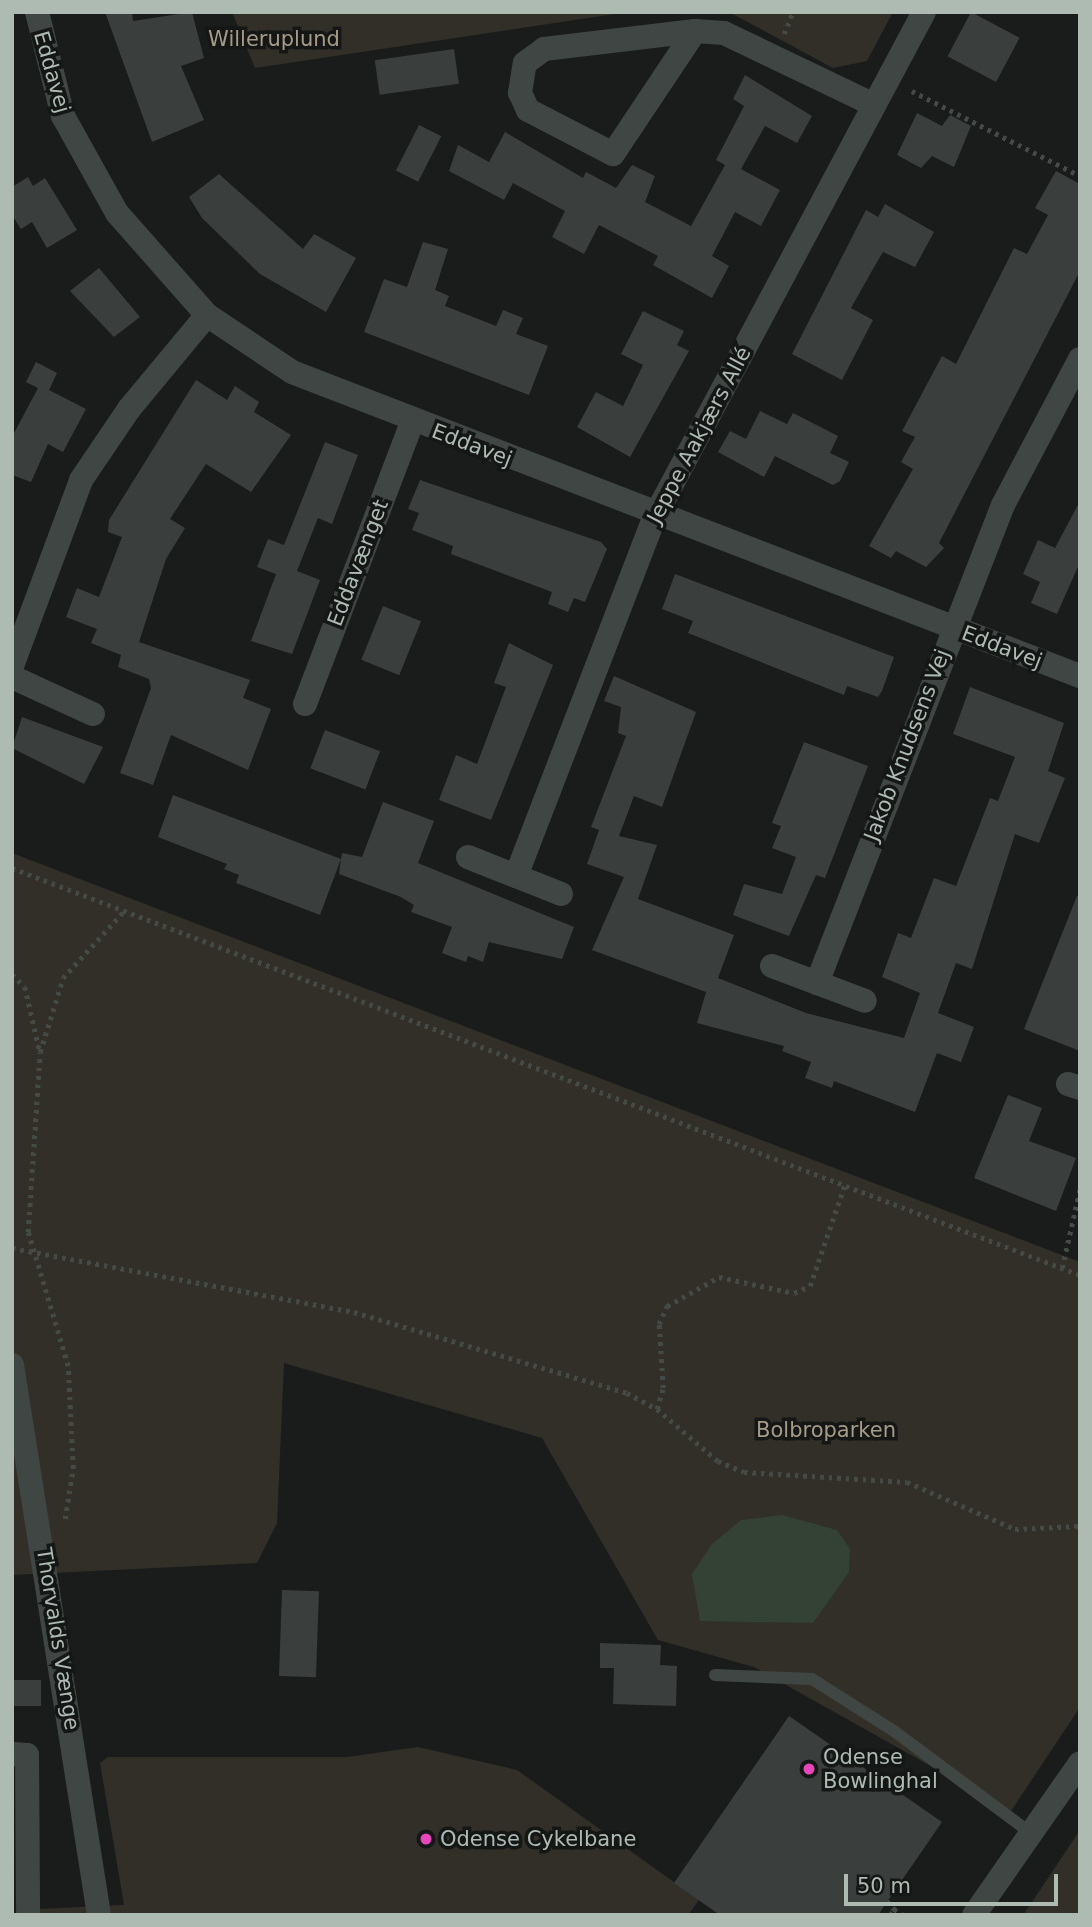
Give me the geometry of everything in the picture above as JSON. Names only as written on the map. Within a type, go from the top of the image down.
[{"type":"street","name":"Eddavej","points":[[37,12],[64,117],[117,213],[207,314],[292,372],[412,422],[655,516],[1080,676]]},
{"type":"street","name":"Jeppe Aakjærs Allé","points":[[516,876],[655,516],[924,12]]},
{"type":"street","points":[[695,31],[613,154],[528,110],[520,93],[525,63],[544,49],[695,31],[724,33],[874,105]]},
{"type":"street","points":[[12,666],[81,480],[129,409],[207,314]]},
{"type":"street","name":"Jakob Knudsens Vej","points":[[817,983],[952,628],[1003,505],[1080,359]]},
{"type":"street","name":"Eddavænget","points":[[305,704],[412,422]]},
{"type":"street","points":[[12,677],[93,714]]},
{"type":"street","points":[[468,857],[561,894]]},
{"type":"street","points":[[772,967],[865,1001]]},
{"type":"street","name":"Thorvalds Vænge","points":[[12,1365],[99,1915]]},
{"type":"street","points":[[14,1754],[27,1755],[29,1915]]},
{"type":"street","points":[[974,1915],[1080,1763]]},
{"type":"lane","points":[[715,1675],[811,1679],[894,1731],[1031,1833]]},
{"type":"path","points":[[888,79],[1080,176]]},
{"type":"path","points":[[12,868],[1080,1275]]},
{"type":"path","points":[[41,1536],[59,1532],[64,1522],[73,1448],[68,1366],[32,1247],[40,1052],[63,978],[124,911]]},
{"type":"path","points":[[12,974],[25,986],[40,1052]]},
{"type":"path","points":[[657,1409],[663,1388],[659,1324],[667,1306],[719,1277],[794,1293],[810,1286],[845,1184]]},
{"type":"path","points":[[1062,1268],[1080,1189]]},
{"type":"path","points":[[12,1248],[32,1247],[129,1272],[354,1312],[626,1393],[657,1409],[718,1461],[744,1472],[907,1482],[1016,1529],[1080,1527]]},
{"type":"path","points":[[887,1901],[892,1912],[903,1915]]},
{"type":"green space","name":"Willeruplund","points":[[232,12],[628,12],[255,68]]},
{"type":"green space","points":[[729,12],[893,12],[867,61],[833,68]]},
{"type":"green space","name":"Bolbroparken","points":[[12,853],[1080,1262],[1080,1707],[1011,1811],[754,1667],[658,1640],[542,1438],[284,1363],[277,1523],[257,1563],[12,1575]]},
{"type":"green space","name":"Odense Cykelbane","points":[[418,1747],[517,1770],[699,1900],[688,1915],[39,1915],[39,1909],[124,1905],[100,1763],[108,1757],[347,1757]]},
{"type":"green space","points":[[1080,1830],[1080,1915],[1023,1915],[1030,1905]]},
{"type":"shaded area","points":[[782,1515],[837,1530],[850,1549],[849,1572],[813,1623],[700,1621],[692,1574],[712,1544],[741,1520]]},
{"type":"building","points":[[105,12],[132,12],[133,21],[192,12],[204,58],[181,66],[204,120],[152,142]]},
{"type":"building","points":[[971,12],[1020,38],[996,82],[948,56]]},
{"type":"building","points":[[454,49],[459,84],[380,95],[375,60]]},
{"type":"building","points":[[745,75],[812,116],[797,143],[765,126],[741,169],[780,190],[761,226],[735,212],[712,256],[729,266],[712,298],[653,265],[658,256],[599,225],[584,254],[552,237],[565,211],[513,183],[504,200],[449,171],[458,145],[489,162],[505,132],[583,178],[586,172],[616,188],[632,165],[655,176],[645,202],[691,226],[725,165],[716,160],[744,106],[733,99]]},
{"type":"building","points":[[917,113],[942,126],[950,115],[971,126],[954,167],[932,156],[921,168],[897,155]]},
{"type":"building","points":[[419,125],[441,136],[418,182],[396,170]]},
{"type":"building","points":[[1056,171],[1080,184],[1080,271],[939,543],[944,548],[926,567],[896,551],[891,558],[869,546],[913,469],[901,462],[915,437],[902,431],[942,356],[956,364],[1014,248],[1027,254],[1048,215],[1035,208]]},
{"type":"building","points":[[219,174],[303,249],[314,234],[356,258],[326,312],[260,274],[202,218],[189,197]]},
{"type":"building","points":[[28,177],[33,186],[45,178],[77,230],[47,248],[32,222],[21,229],[12,215],[12,187]]},
{"type":"building","points":[[885,204],[934,232],[915,267],[883,252],[851,308],[873,320],[842,380],[792,354],[866,210],[878,217]]},
{"type":"building","points":[[423,242],[448,249],[435,290],[449,296],[445,306],[496,326],[503,310],[523,318],[516,334],[548,346],[529,395],[364,332],[384,279],[407,287]]},
{"type":"building","points":[[99,268],[140,317],[114,337],[70,291]]},
{"type":"building","points":[[643,311],[684,331],[677,345],[689,351],[630,457],[577,427],[596,392],[623,406],[643,365],[621,354]]},
{"type":"building","points":[[36,362],[57,373],[49,390],[86,409],[63,452],[48,444],[31,482],[12,475],[12,437],[38,388],[26,382]]},
{"type":"building","points":[[196,380],[227,400],[235,386],[259,402],[254,412],[291,435],[251,492],[206,464],[170,519],[185,528],[166,559],[139,642],[250,680],[243,698],[271,709],[248,770],[171,735],[153,785],[120,773],[151,688],[149,679],[118,667],[121,655],[91,643],[97,629],[66,617],[77,588],[99,597],[122,537],[108,532],[109,520]]},
{"type":"building","points":[[760,411],[787,424],[793,413],[838,436],[830,453],[849,462],[840,481],[833,485],[775,456],[764,477],[718,452],[730,431],[746,439]]},
{"type":"building","points":[[325,442],[358,455],[332,524],[318,518],[297,571],[320,580],[292,654],[251,641],[276,574],[257,567],[268,539],[284,545]]},
{"type":"building","points":[[420,480],[601,542],[607,549],[585,602],[574,598],[568,612],[548,604],[552,592],[451,554],[453,546],[412,530],[419,513],[408,509]]},
{"type":"building","points":[[1080,501],[1080,562],[1057,614],[1031,603],[1040,582],[1023,574],[1038,540],[1055,548]]},
{"type":"building","points":[[675,574],[894,657],[882,691],[878,697],[847,686],[844,695],[688,633],[693,621],[662,609]]},
{"type":"building","points":[[383,606],[421,621],[399,675],[361,660]]},
{"type":"building","points":[[509,643],[553,665],[491,820],[439,800],[456,755],[477,764],[506,687],[494,683]]},
{"type":"building","points":[[614,676],[696,712],[662,807],[634,796],[619,836],[657,845],[638,899],[734,935],[718,978],[806,1013],[904,1038],[920,993],[882,977],[898,933],[911,938],[934,878],[956,886],[990,798],[998,801],[1015,757],[953,734],[970,687],[1064,723],[1048,771],[1065,778],[1039,843],[1015,834],[972,969],[956,963],[938,1013],[974,1027],[961,1062],[937,1053],[915,1112],[834,1081],[832,1088],[805,1078],[811,1062],[782,1051],[784,1046],[697,1023],[706,992],[592,950],[624,877],[587,864],[599,830],[591,827],[626,736],[618,733],[621,707],[604,701]]},
{"type":"building","points":[[22,717],[103,747],[84,784],[12,748]]},
{"type":"building","points":[[325,730],[380,751],[365,789],[310,768]]},
{"type":"building","points":[[804,742],[868,766],[825,878],[816,875],[789,936],[733,915],[744,884],[782,894],[796,857],[772,848],[781,826],[772,823]]},
{"type":"building","points":[[173,795],[341,859],[320,915],[236,883],[239,875],[224,869],[227,864],[158,837]]},
{"type":"building","points":[[383,802],[434,821],[418,863],[574,927],[562,959],[489,942],[483,962],[468,956],[466,962],[442,953],[452,927],[411,912],[414,905],[401,897],[339,874],[342,853],[362,857]]},
{"type":"building","points":[[1077,896],[1080,896],[1080,1051],[1024,1029]]},
{"type":"building","points":[[1008,1095],[1042,1108],[1029,1141],[1076,1158],[1056,1211],[974,1178]]},
{"type":"building","points":[[282,1590],[319,1591],[316,1677],[279,1676]]},
{"type":"building","points":[[600,1643],[661,1645],[660,1665],[677,1666],[676,1706],[613,1704],[614,1668],[600,1668]]},
{"type":"building","points":[[12,1680],[41,1680],[41,1706],[12,1706]]},
{"type":"building","name":"Odense Bowlinghal","points":[[789,1716],[942,1822],[878,1915],[720,1915],[674,1883]]},
{"type":"place","name":"Odense Bowlinghal","points":[[809,1769]]},
{"type":"place","name":"Odense Cykelbane","points":[[426,1839]]}]
